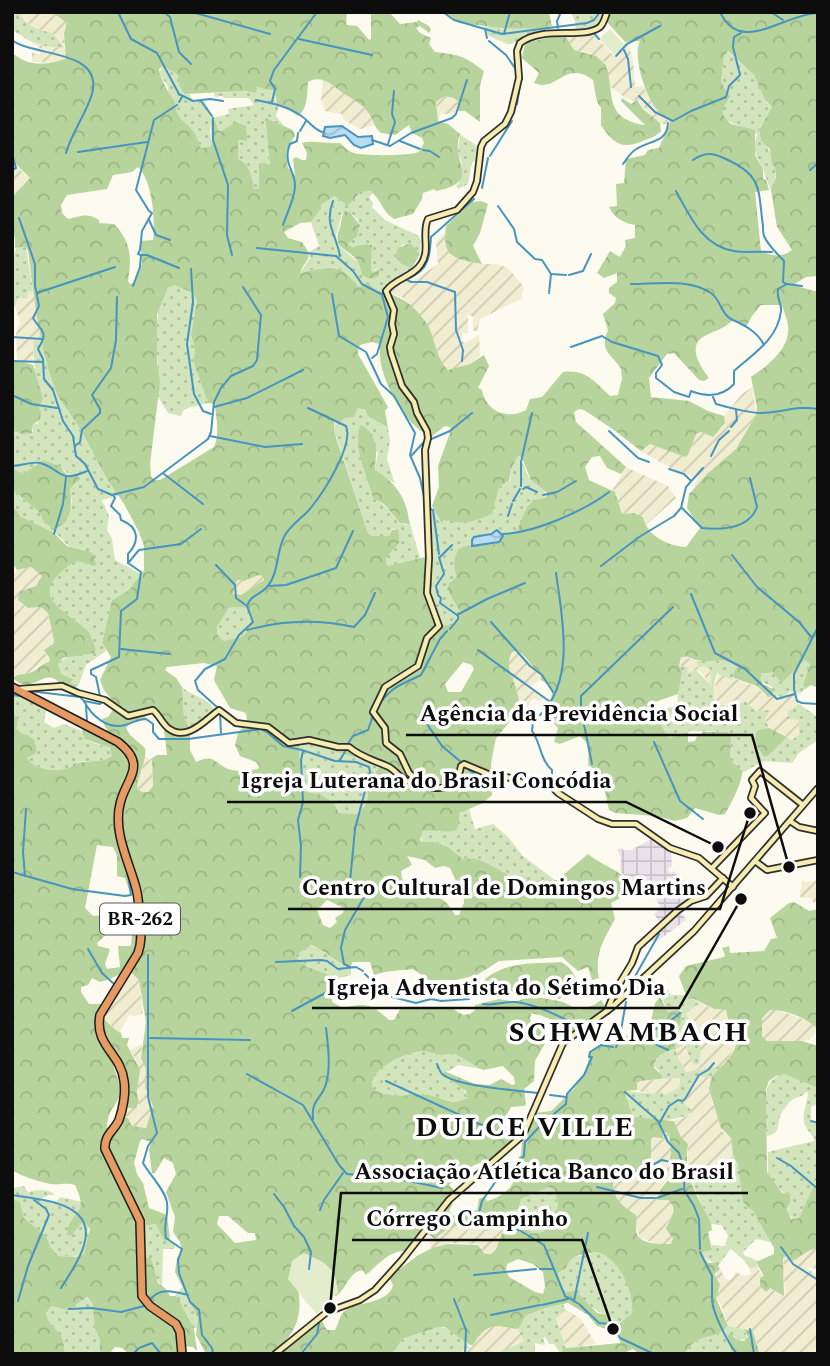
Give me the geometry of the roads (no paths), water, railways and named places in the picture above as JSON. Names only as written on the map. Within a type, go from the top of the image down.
[{"type":"highway","name":"BR-262","points":[[15,688],[28,691],[118,742],[129,753],[133,763],[132,777],[120,804],[119,819],[120,834],[138,892],[141,943],[133,962],[100,1015],[99,1026],[104,1045],[120,1066],[125,1085],[120,1117],[104,1143],[106,1154],[140,1221],[142,1296],[150,1307],[176,1324],[180,1332],[182,1354]]},
{"type":"highway","points":[[113,1168],[118,1189]]},
{"type":"main road","points":[[424,786],[409,773],[400,754],[386,743],[385,728],[373,712],[385,687],[418,666],[427,638],[439,626],[429,603],[427,584],[429,558],[425,450],[428,435],[414,402],[402,386],[390,351],[394,334],[394,313],[386,291],[423,262],[426,247],[425,226],[428,219],[457,209],[473,192],[481,147],[484,141],[505,124],[511,112],[519,78],[517,51],[520,43],[540,34],[590,31],[600,26],[607,12]]},
{"type":"main road","points":[[28,691],[62,686],[78,694],[105,700],[126,715],[153,710],[168,728],[175,731],[190,731],[200,727],[218,710],[236,723],[268,727],[289,743],[309,740],[349,747],[358,756],[391,768],[406,781],[424,786],[454,786],[464,764],[492,776],[511,778],[531,786],[550,785],[598,819],[612,824],[636,824],[664,845],[693,856],[735,885]]},
{"type":"main road","points":[[712,868],[765,813],[751,798],[755,786],[752,781],[761,771],[803,805]]},
{"type":"main road","points":[[275,1354],[327,1312],[360,1300],[375,1290],[449,1200],[523,1135],[561,1046],[569,1037],[607,1012],[694,931],[818,788]]},
{"type":"main road","points":[[790,821],[799,827],[818,831]]},
{"type":"main road","points":[[755,861],[767,870],[818,860]]},
{"type":"main road","points":[[607,1012],[638,947],[677,911],[709,893],[723,878]]},
{"type":"main road","points":[[611,1000],[617,1003]]},
{"type":"water","points":[[342,126],[358,137],[372,136],[373,144],[361,148],[345,135],[330,138],[323,136],[325,127]]},
{"type":"water","points":[[497,530],[503,536],[499,542],[472,546],[474,537]]},
{"type":"waterway","points":[[118,12],[131,39],[157,53],[179,94],[193,101],[223,101]]},
{"type":"waterway","points":[[164,12],[170,17],[179,52],[191,64]]},
{"type":"waterway","points":[[192,12],[270,34]]},
{"type":"waterway","points":[[272,102],[275,89],[270,81],[274,70],[317,12]]},
{"type":"waterway","points":[[443,12],[454,20],[502,34],[587,23],[594,20],[600,12]]},
{"type":"waterway","points":[[504,34],[510,12]]},
{"type":"waterway","points":[[558,28],[557,21],[561,12]]},
{"type":"waterway","points":[[720,12],[729,25],[739,31],[751,32],[818,13]]},
{"type":"waterway","points":[[771,12],[783,20]]},
{"type":"waterway","points":[[616,56],[627,44],[660,26]]},
{"type":"waterway","points":[[485,29],[487,38]]},
{"type":"waterway","points":[[593,32],[599,39]]},
{"type":"waterway","points":[[639,96],[655,112],[673,121],[726,97],[729,86],[740,75],[733,47],[734,37],[741,33]]},
{"type":"waterway","points":[[299,39],[372,55]]},
{"type":"waterway","points":[[12,40],[77,62],[88,69],[93,79],[92,94],[66,153]]},
{"type":"waterway","points":[[489,41],[506,55],[517,71]]},
{"type":"waterway","points":[[624,50],[628,59],[631,87]]},
{"type":"waterway","points":[[372,140],[390,146],[411,133],[452,118],[456,114],[467,80]]},
{"type":"waterway","points":[[517,104],[520,84]]},
{"type":"waterway","points":[[388,144],[395,122],[392,114],[394,91]]},
{"type":"waterway","points":[[179,102],[182,97]]},
{"type":"waterway","points":[[256,100],[290,109],[322,132]]},
{"type":"waterway","points":[[201,101],[212,116]]},
{"type":"waterway","points":[[133,286],[140,267],[141,255],[138,254],[142,231],[152,213],[136,190],[154,120],[177,105]]},
{"type":"waterway","points":[[213,118],[213,140],[228,185],[227,235],[232,255]]},
{"type":"waterway","points":[[300,131],[306,121]]},
{"type":"waterway","points":[[490,156],[512,121]]},
{"type":"waterway","points":[[623,164],[635,150],[661,138],[668,123]]},
{"type":"waterway","points":[[283,225],[295,187],[288,151],[290,144],[297,141],[298,133]]},
{"type":"waterway","points":[[400,141],[420,149]]},
{"type":"waterway","points":[[78,152],[147,142]]},
{"type":"waterway","points":[[423,150],[439,157]]},
{"type":"waterway","points":[[12,154],[16,168],[12,170]]},
{"type":"waterway","points":[[693,160],[710,154],[748,172],[757,186],[764,236],[784,261],[783,282],[786,284]]},
{"type":"waterway","points":[[482,188],[488,158]]},
{"type":"waterway","points":[[810,170],[818,163]]},
{"type":"waterway","points":[[676,191],[698,229],[713,243],[734,251],[772,252]]},
{"type":"waterway","points":[[411,277],[425,266],[431,237],[474,199]]},
{"type":"waterway","points":[[333,201],[330,223],[340,256]]},
{"type":"waterway","points":[[498,206],[514,229],[517,242],[535,259],[542,260],[551,274],[566,275]]},
{"type":"waterway","points":[[19,218],[35,264],[39,306],[33,318],[44,335],[38,349],[43,359],[44,379],[53,390],[63,421],[73,436],[76,456],[85,464],[98,489],[112,495],[144,487],[208,439],[214,402],[221,388],[231,376],[253,366],[257,360],[261,315],[243,287]]},
{"type":"waterway","points":[[149,220],[156,235],[170,240]]},
{"type":"waterway","points":[[257,248],[336,256],[353,271],[362,284],[381,294]]},
{"type":"waterway","points":[[569,275],[583,271],[591,254]]},
{"type":"waterway","points":[[141,255],[179,268]]},
{"type":"waterway","points":[[37,293],[115,267]]},
{"type":"waterway","points":[[191,269],[193,302],[187,344],[194,394],[203,411],[211,414]]},
{"type":"waterway","points":[[549,293],[551,274]]},
{"type":"waterway","points":[[382,294],[398,278]]},
{"type":"waterway","points":[[405,279],[411,282],[427,282],[455,292],[456,330],[463,350],[462,361]]},
{"type":"waterway","points":[[631,284],[672,283],[702,288],[714,296],[728,317],[754,332],[764,345]]},
{"type":"waterway","points":[[571,347],[602,336],[612,342],[658,356],[662,365],[656,378],[674,392],[689,397],[691,391],[704,395],[720,393],[734,384],[734,371],[764,345],[775,330],[781,311],[778,289],[787,284],[802,286]]},
{"type":"waterway","points":[[332,294],[339,336],[366,352],[381,384],[394,396],[415,433],[410,455],[420,478],[425,501]]},
{"type":"waterway","points":[[372,358],[377,354],[388,317],[382,295]]},
{"type":"waterway","points":[[75,446],[80,442],[82,430],[100,413],[92,395],[111,368],[116,340],[117,297]]},
{"type":"waterway","points":[[12,337],[42,339]]},
{"type":"waterway","points":[[12,361],[43,362]]},
{"type":"waterway","points":[[214,407],[247,398],[303,370]]},
{"type":"waterway","points":[[12,395],[31,404],[57,408]]},
{"type":"waterway","points":[[713,397],[716,404],[756,413],[818,409]]},
{"type":"waterway","points":[[247,606],[270,583],[284,537],[324,489],[346,444],[346,426],[308,408]]},
{"type":"waterway","points":[[731,427],[737,420],[736,410]]},
{"type":"waterway","points":[[429,440],[450,431],[472,413]]},
{"type":"waterway","points":[[521,486],[521,462],[532,413]]},
{"type":"waterway","points":[[609,431],[638,458],[649,462]]},
{"type":"waterway","points":[[711,456],[719,440],[729,431]]},
{"type":"waterway","points":[[210,436],[265,447],[302,444]]},
{"type":"waterway","points":[[411,456],[424,442]]},
{"type":"waterway","points":[[12,466],[40,463],[65,476],[87,471]]},
{"type":"waterway","points":[[601,566],[639,537],[674,516],[681,508],[686,487],[703,468]]},
{"type":"waterway","points":[[669,469],[684,474],[690,480]]},
{"type":"waterway","points":[[164,474],[203,504]]},
{"type":"waterway","points":[[54,534],[63,504],[66,477]]},
{"type":"waterway","points":[[682,508],[702,528],[718,529],[741,524],[748,520],[757,507],[750,478]]},
{"type":"waterway","points":[[543,495],[557,492],[576,481]]},
{"type":"waterway","points":[[523,489],[526,487],[537,492]]},
{"type":"waterway","points":[[513,501],[520,489]]},
{"type":"waterway","points":[[503,534],[529,530],[558,520],[609,492]]},
{"type":"waterway","points":[[113,495],[115,498],[111,506],[136,535],[128,554],[128,563]]},
{"type":"waterway","points":[[508,516],[512,504]]},
{"type":"waterway","points":[[430,509],[433,510],[439,554]]},
{"type":"waterway","points":[[129,562],[139,550],[181,544],[201,529]]},
{"type":"waterway","points":[[268,586],[286,585],[336,568],[353,531]]},
{"type":"waterway","points":[[440,557],[452,545]]},
{"type":"waterway","points":[[732,555],[757,587],[799,622],[812,638]]},
{"type":"waterway","points":[[439,557],[444,574],[436,586],[441,598],[440,603],[457,615]]},
{"type":"waterway","points":[[100,696],[96,677],[91,674],[91,670],[119,657],[121,611],[137,599],[141,572],[128,563]]},
{"type":"waterway","points":[[216,565],[235,585],[236,598],[247,606],[253,622],[239,635],[225,659],[205,669],[195,681],[198,690],[218,708]]},
{"type":"waterway","points":[[540,715],[559,684],[562,666],[563,628],[556,573]]},
{"type":"waterway","points":[[457,615],[525,583]]},
{"type":"waterway","points":[[247,630],[300,622],[354,627],[365,615],[375,593]]},
{"type":"waterway","points":[[691,594],[715,653],[745,669],[777,699],[795,694]]},
{"type":"waterway","points":[[592,764],[581,710],[581,696],[673,607]]},
{"type":"waterway","points":[[450,629],[458,616]]},
{"type":"waterway","points":[[491,622],[530,666],[542,675],[553,692]]},
{"type":"waterway","points":[[818,627],[794,674],[797,701],[818,704]]},
{"type":"waterway","points":[[377,707],[392,690],[421,675],[447,631]]},
{"type":"waterway","points":[[121,649],[169,654]]},
{"type":"waterway","points":[[478,650],[549,701]]},
{"type":"waterway","points":[[29,691],[80,697],[84,701],[100,704],[102,702]]},
{"type":"waterway","points":[[12,695],[20,696]]},
{"type":"waterway","points":[[84,701],[95,716],[112,725],[125,725],[146,719],[153,724],[153,732],[159,739],[188,739],[261,729],[283,746],[335,761],[356,762],[369,767],[355,829],[350,882]]},
{"type":"waterway","points":[[86,706],[87,721]]},
{"type":"waterway","points":[[220,714],[221,733]]},
{"type":"waterway","points":[[421,715],[442,746],[461,762]]},
{"type":"waterway","points":[[347,745],[353,736],[368,730],[373,716]]},
{"type":"waterway","points":[[538,717],[533,722],[532,731],[545,761],[552,770],[552,783]]},
{"type":"waterway","points":[[86,729],[111,742]]},
{"type":"waterway","points":[[654,742],[680,801],[703,819]]},
{"type":"waterway","points":[[340,760],[346,750]]},
{"type":"waterway","points":[[300,877],[298,820],[303,802],[303,751]]},
{"type":"waterway","points":[[469,770],[485,781],[496,782]]},
{"type":"waterway","points":[[25,876],[23,852],[26,809]]},
{"type":"waterway","points":[[12,872],[72,889],[125,896],[131,895],[128,875]]},
{"type":"waterway","points":[[350,967],[344,964],[341,948],[345,930],[367,892]]},
{"type":"waterway","points":[[625,994],[659,934]]},
{"type":"waterway","points":[[88,949],[102,973],[114,984]]},
{"type":"waterway","points":[[148,955],[148,1097],[157,1133],[148,1146],[143,1163],[166,1198],[166,1238],[182,1249],[178,1260],[179,1273],[190,1302],[199,1310],[202,1335],[212,1348],[213,1354]]},
{"type":"waterway","points":[[276,962],[321,960],[338,969],[356,967],[363,971]]},
{"type":"waterway","points":[[365,974],[388,996]]},
{"type":"waterway","points":[[355,984],[371,983]]},
{"type":"waterway","points":[[334,988],[352,985]]},
{"type":"waterway","points":[[292,1011],[329,991]]},
{"type":"waterway","points":[[392,997],[416,1003],[431,999],[469,999]]},
{"type":"waterway","points":[[616,1047],[626,1002]]},
{"type":"waterway","points":[[483,1004],[524,1003],[578,1026]]},
{"type":"waterway","points":[[637,1042],[680,1013]]},
{"type":"waterway","points":[[12,1026],[13,1018]]},
{"type":"waterway","points":[[313,1119],[315,1103],[328,1077],[326,1028]]},
{"type":"waterway","points":[[150,1038],[250,1040]]},
{"type":"waterway","points":[[618,1043],[653,1043],[668,1050]]},
{"type":"waterway","points":[[613,1047],[601,1045],[590,1052],[589,1057],[592,1057],[584,1075],[567,1094],[566,1104],[525,1142],[524,1156],[496,1181],[482,1201],[479,1213],[483,1218],[519,1230],[544,1245],[565,1296],[579,1304],[599,1323],[610,1324],[620,1338],[652,1353]]},
{"type":"waterway","points":[[660,1122],[669,1106],[685,1099],[699,1075],[714,1063]]},
{"type":"waterway","points":[[437,1064],[442,1074],[461,1082],[538,1093]]},
{"type":"waterway","points":[[247,1074],[303,1105],[347,1174],[399,1179],[442,1188]]},
{"type":"waterway","points":[[386,1081],[514,1140]]},
{"type":"waterway","points":[[625,1092],[658,1121],[668,1142],[679,1153],[685,1172],[684,1190],[699,1219],[700,1249]]},
{"type":"waterway","points":[[550,1095],[566,1097]]},
{"type":"waterway","points":[[811,1121],[818,1123]]},
{"type":"waterway","points":[[777,1158],[818,1189]]},
{"type":"waterway","points":[[652,1165],[662,1160],[683,1165]]},
{"type":"waterway","points":[[631,1173],[649,1167]]},
{"type":"waterway","points":[[320,1210],[343,1173]]},
{"type":"waterway","points":[[597,1187],[641,1198],[655,1198]]},
{"type":"waterway","points":[[657,1198],[682,1189]]},
{"type":"waterway","points":[[274,1194],[304,1237],[311,1252],[309,1269]]},
{"type":"waterway","points":[[12,1195],[64,1206],[82,1220],[86,1231],[84,1245],[61,1288]]},
{"type":"waterway","points":[[18,1301],[28,1266],[49,1215],[46,1209],[34,1200]]},
{"type":"waterway","points":[[574,1301],[588,1233]]},
{"type":"waterway","points":[[781,1247],[793,1264],[818,1280]]},
{"type":"waterway","points":[[700,1252],[712,1276],[712,1298]]},
{"type":"waterway","points":[[474,1275],[536,1269]]},
{"type":"waterway","points":[[540,1269],[553,1269]]},
{"type":"waterway","points":[[149,1301],[162,1292],[172,1291],[188,1295]]},
{"type":"waterway","points":[[454,1299],[466,1330],[465,1354]]},
{"type":"waterway","points":[[542,1305],[568,1299]]},
{"type":"waterway","points":[[712,1300],[715,1313],[737,1354]]},
{"type":"waterway","points":[[491,1315],[540,1305]]},
{"type":"waterway","points":[[69,1309],[91,1308],[121,1312],[144,1306]]},
{"type":"waterway","points":[[301,1354],[317,1334],[319,1323]]},
{"type":"waterway","points":[[750,1329],[754,1354]]},
{"type":"waterway","points":[[133,1354],[139,1348],[152,1343],[161,1354]]},
{"type":"waterway","points":[[12,1348],[13,1354]]},
{"type":"waterway","points":[[118,1354],[126,1354]]},
{"type":"place","name":"Centro Cultural de Domingos Martins","points":[[750,813]]},
{"type":"place","name":"Igreja Luterana do Brasil Concódia","points":[[718,847]]},
{"type":"place","name":"Agência da Previdência Social","points":[[789,867]]},
{"type":"place","name":"Igreja Adventista do Sétimo Dia","points":[[741,899]]},
{"type":"place","name":"Associação Atlética Banco do Brasil","points":[[330,1308]]},
{"type":"place","name":"Córrego Campinho","points":[[613,1329]]},
{"type":"district","name":"SCHWAMBACH","points":[[629,1032]]},
{"type":"district","name":"DULCE VILLE","points":[[525,1127]]}]
